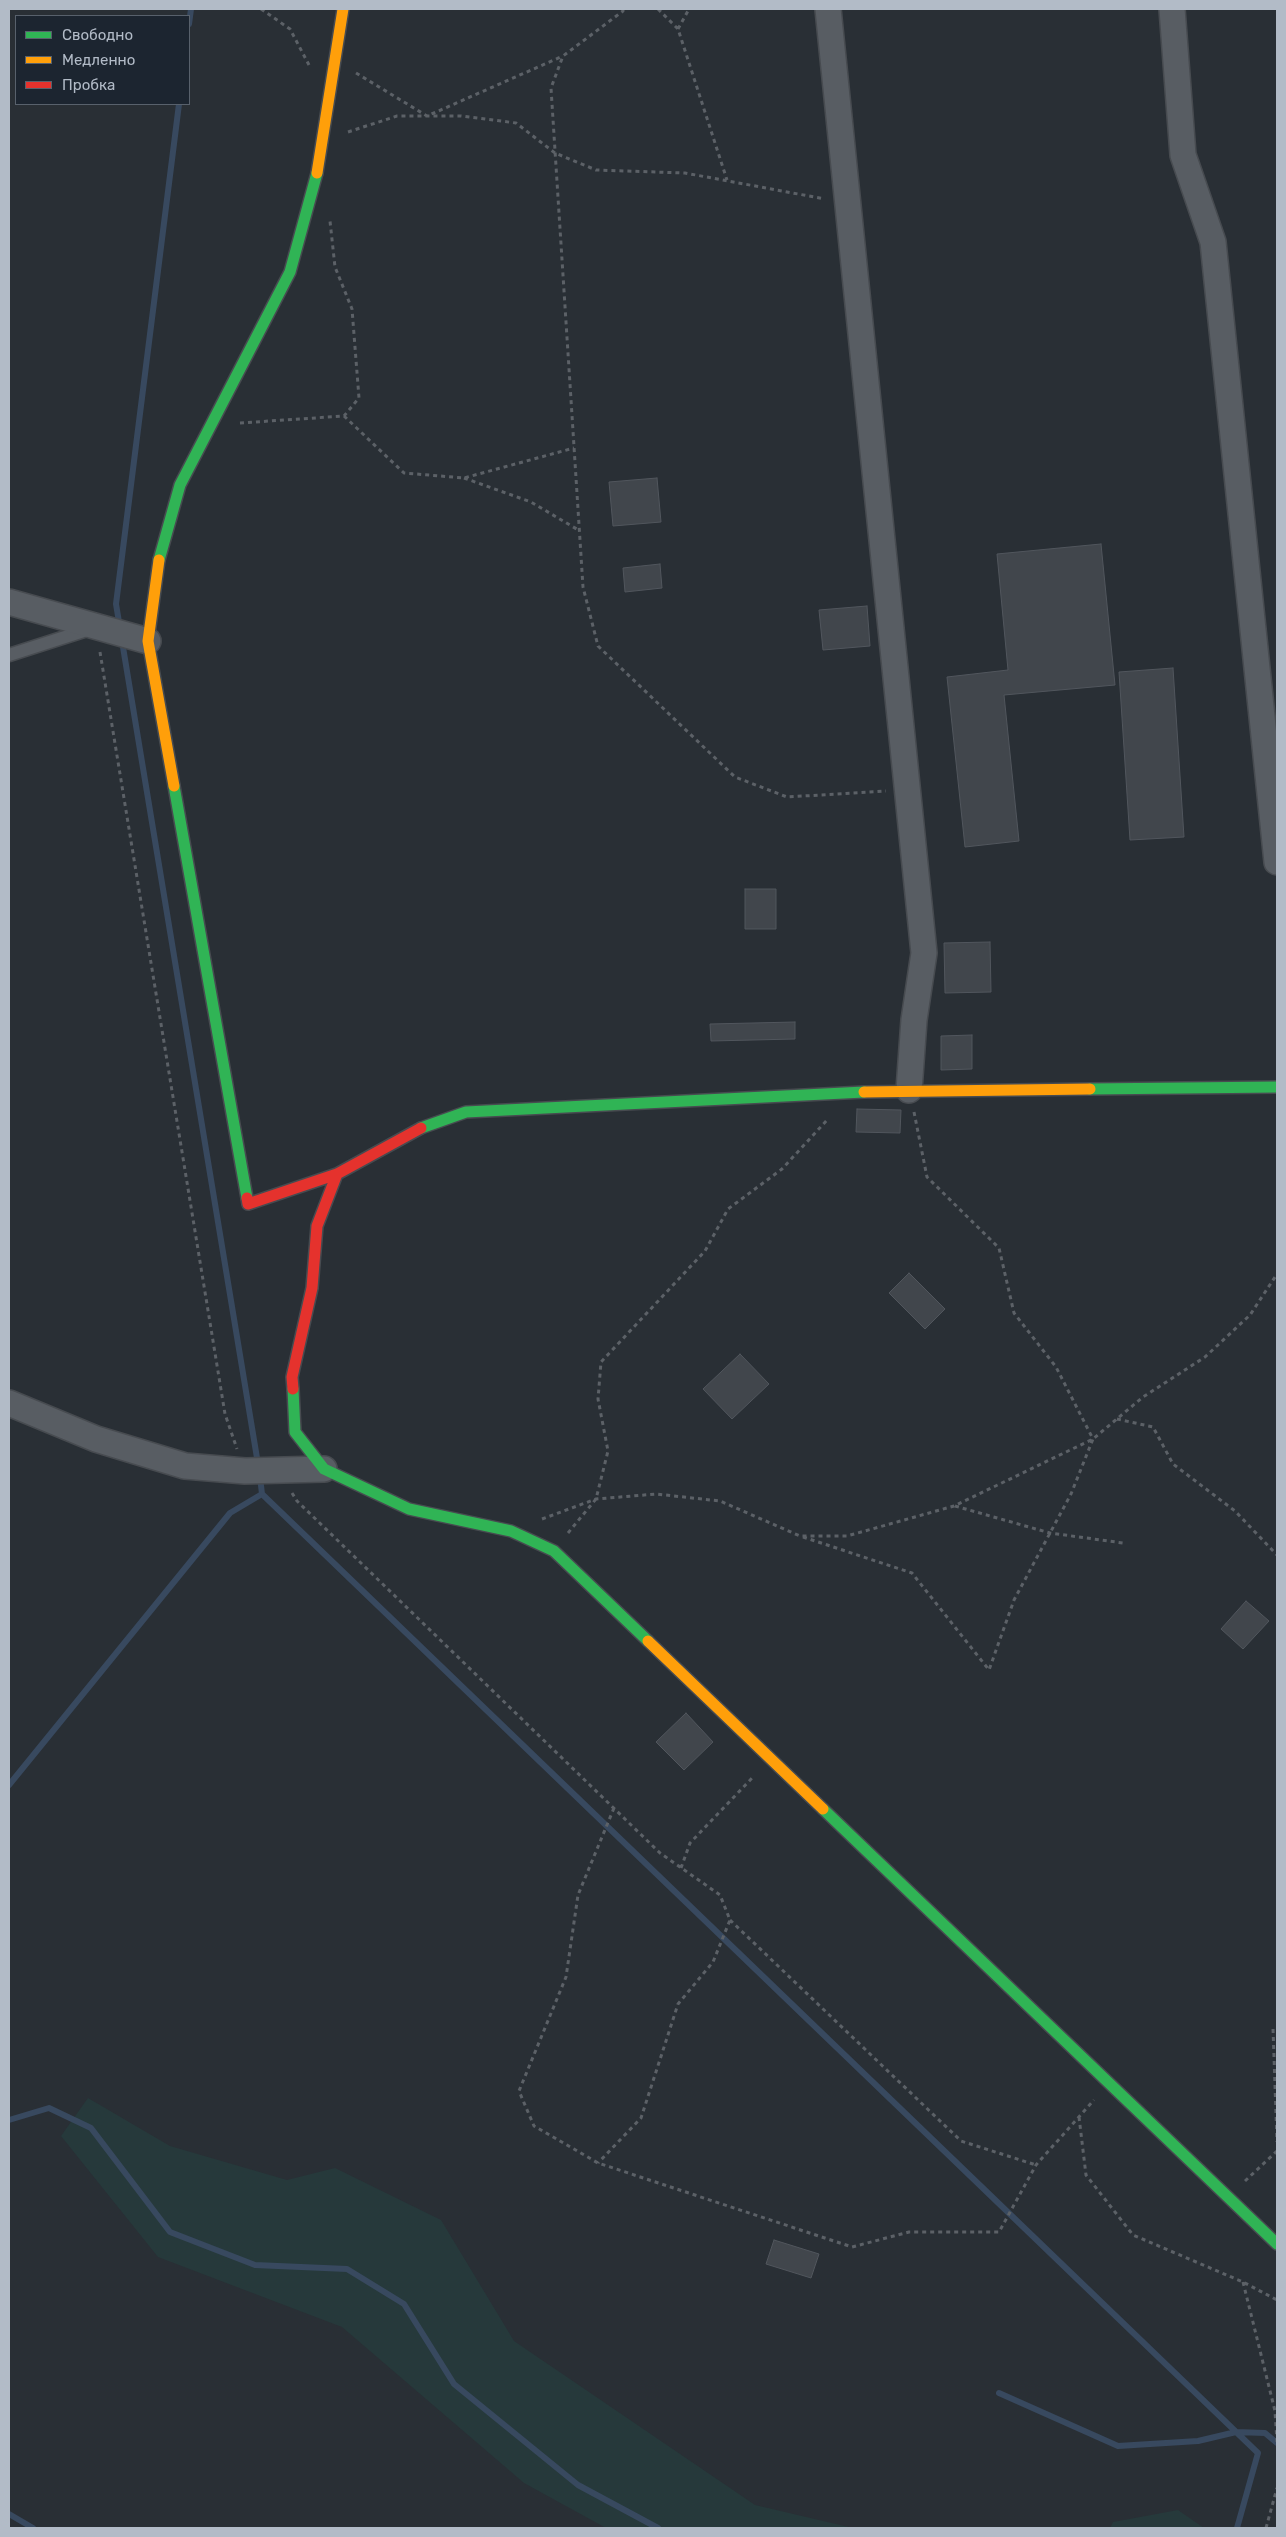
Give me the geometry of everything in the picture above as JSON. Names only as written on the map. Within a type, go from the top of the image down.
[{"type":"street","points":[[343,9],[317,173],[290,272],[180,485],[160,550],[148,641],[248,1204],[337,1174],[417,1130],[466,1112],[909,1090],[1277,1087]]},
{"type":"street","points":[[828,9],[924,953],[914,1020],[909,1090]]},
{"type":"street","points":[[1172,9],[1183,155],[1213,242],[1277,862]]},
{"type":"street","points":[[9,602],[148,641]]},
{"type":"street","points":[[324,1469],[295,1432],[292,1377],[312,1288],[317,1226],[337,1174]]},
{"type":"street","points":[[9,1403],[96,1439],[185,1466],[245,1471],[324,1469],[409,1508],[511,1531],[554,1551],[1277,2244]]},
{"type":"lane","points":[[9,655],[96,627]]},
{"type":"path","points":[[260,9],[290,29],[310,69]]},
{"type":"path","points":[[426,116],[563,56],[623,11],[623,9]]},
{"type":"path","points":[[658,9],[678,29],[728,180]]},
{"type":"path","points":[[678,29],[689,9]]},
{"type":"path","points":[[563,56],[551,88],[583,587],[598,646],[735,777],[788,797],[908,790]]},
{"type":"path","points":[[335,61],[426,116]]},
{"type":"path","points":[[322,140],[397,116],[461,116],[516,123],[555,153],[596,170],[685,173],[848,203]]},
{"type":"path","points":[[211,425],[344,416],[359,398],[352,309],[335,267],[330,218]]},
{"type":"path","points":[[344,416],[404,473],[464,478],[531,502],[580,532]]},
{"type":"path","points":[[464,478],[574,448]]},
{"type":"path","points":[[96,627],[225,1414],[245,1471]]},
{"type":"path","points":[[511,1531],[596,1499],[656,1494],[720,1501],[800,1536],[912,1573],[989,1670],[1014,1600],[1071,1494],[1093,1439],[1056,1367],[1014,1313],[999,1248],[927,1177],[909,1090]]},
{"type":"path","points":[[554,1551],[596,1499],[608,1452],[598,1399],[601,1362],[705,1251],[728,1209],[782,1169],[852,1093]]},
{"type":"path","points":[[800,1536],[847,1536],[954,1506],[1093,1439],[1143,1397],[1205,1357],[1250,1315],[1277,1274]]},
{"type":"path","points":[[1117,1419],[1153,1427],[1173,1464],[1235,1511],[1277,1556]]},
{"type":"path","points":[[280,1470],[297,1501],[660,1853],[720,1895],[730,1920],[961,2140],[1036,2165]]},
{"type":"path","points":[[954,1506],[1050,1533],[1123,1543]]},
{"type":"path","points":[[681,1868],[690,1843],[770,1759]]},
{"type":"path","points":[[614,1808],[578,1895],[566,1977],[519,2091],[534,2126],[598,2163],[852,2247],[909,2232],[999,2232],[1036,2165],[1109,2082]]},
{"type":"path","points":[[598,2163],[641,2118],[678,2004],[713,1962],[730,1920]]},
{"type":"path","points":[[1272,2029],[1277,2142]]},
{"type":"path","points":[[1079,2116],[1086,2175],[1133,2235],[1243,2282],[1277,2300]]},
{"type":"path","points":[[1228,2197],[1277,2151]]},
{"type":"path","points":[[1243,2282],[1275,2411],[1277,2442]]},
{"type":"path","points":[[1266,2528],[1277,2488]]},
{"type":"shaded area","points":[[88,2098],[170,2146],[287,2180],[335,2168],[441,2220],[514,2341],[755,2505],[853,2528],[606,2528],[524,2483],[342,2327],[158,2257],[61,2136]]},
{"type":"shaded area","points":[[1178,2510],[1204,2528],[1110,2528],[1113,2522]]},
{"type":"building","points":[[657,478],[661,522],[613,526],[609,482]]},
{"type":"building","points":[[1101,544],[1115,685],[1004,695],[1019,841],[965,847],[947,677],[1008,670],[997,554]]},
{"type":"building","points":[[660,564],[662,588],[625,592],[623,568]]},
{"type":"building","points":[[867,606],[870,646],[823,650],[819,610]]},
{"type":"building","points":[[1173,668],[1184,837],[1130,840],[1119,672]]},
{"type":"building","points":[[745,889],[776,889],[776,929],[745,929]]},
{"type":"building","points":[[990,942],[991,992],[945,993],[944,943]]},
{"type":"building","points":[[795,1022],[795,1039],[711,1041],[710,1024]]},
{"type":"building","points":[[972,1035],[972,1069],[941,1070],[941,1036]]},
{"type":"building","points":[[857,1109],[901,1110],[900,1133],[856,1132]]},
{"type":"building","points":[[909,1273],[945,1309],[925,1329],[889,1293]]},
{"type":"building","points":[[740,1354],[769,1384],[732,1419],[703,1389]]},
{"type":"building","points":[[1246,1601],[1269,1621],[1243,1649],[1221,1629]]},
{"type":"building","points":[[686,1713],[713,1742],[684,1770],[656,1742]]},
{"type":"building","points":[[774,2240],[819,2254],[811,2278],[766,2264]]},
{"type":"waterway","points":[[190,16],[191,9]]},
{"type":"waterway","points":[[120,628],[116,604],[179,105]]},
{"type":"waterway","points":[[122,641],[258,1464]]},
{"type":"waterway","points":[[260,1477],[262,1494],[1258,2453],[1237,2528]]},
{"type":"waterway","points":[[9,1785],[230,1513],[262,1494]]},
{"type":"waterway","points":[[9,2120],[49,2108],[91,2128],[170,2232],[255,2265],[347,2269],[404,2304],[454,2384],[578,2485],[658,2528]]},
{"type":"waterway","points":[[999,2393],[1118,2446],[1198,2441],[1236,2432],[1265,2433],[1277,2443]]},
{"type":"waterway","points":[[9,2514],[33,2528]]},
{"type":"traffic: fast","points":[[159,560],[180,485],[290,272],[317,173]]},
{"type":"traffic: fast","points":[[174,786],[247,1198]]},
{"type":"traffic: fast","points":[[1090,1089],[1277,1087]]},
{"type":"traffic: fast","points":[[421,1128],[466,1112],[864,1092]]},
{"type":"traffic: fast","points":[[293,1389],[295,1432],[324,1469],[409,1509],[511,1531],[554,1551],[648,1641]]},
{"type":"traffic: fast","points":[[823,1809],[1277,2244]]},
{"type":"traffic: slow","points":[[317,173],[343,9]]},
{"type":"traffic: slow","points":[[159,560],[148,641],[174,786]]},
{"type":"traffic: slow","points":[[864,1092],[1090,1089]]},
{"type":"traffic: slow","points":[[648,1641],[823,1809]]},
{"type":"traffic: jam","points":[[247,1198],[248,1204],[337,1174],[421,1128]]},
{"type":"traffic: jam","points":[[293,1389],[292,1377],[312,1288],[317,1226],[337,1174]]}]
